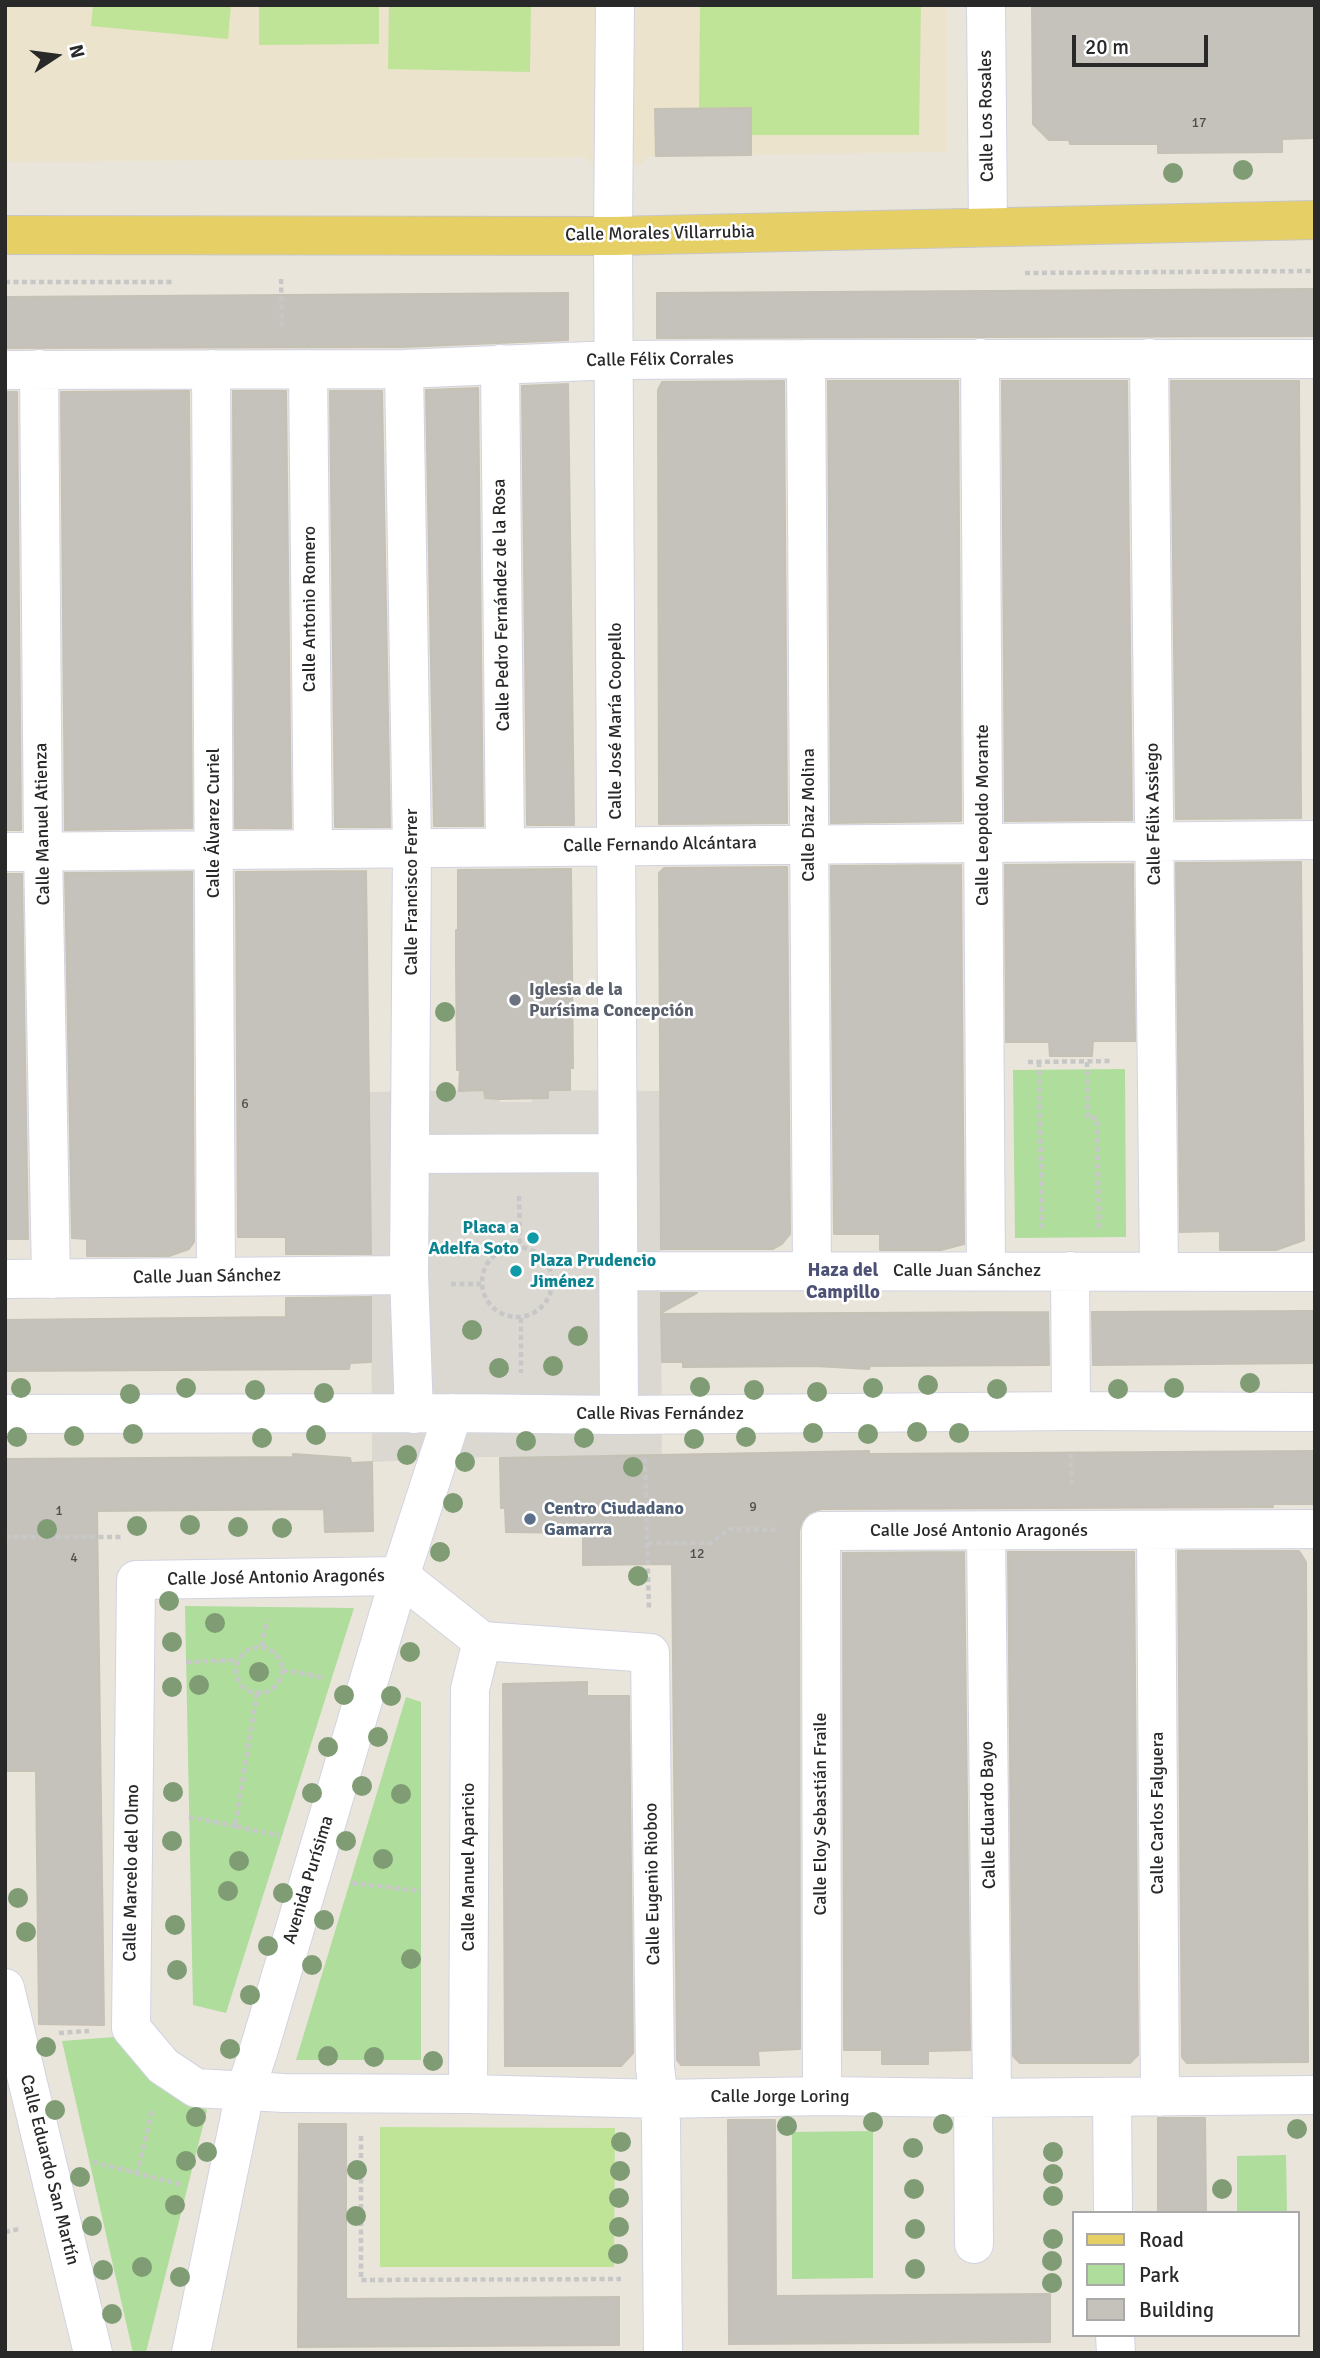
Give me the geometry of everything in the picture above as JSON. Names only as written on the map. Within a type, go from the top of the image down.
[{"type":"main road","name":"Calle Morales Villarrubia","points":[[5,235],[613,236],[1315,220]]},
{"type":"street","name":"Calle José María Coopello","points":[[615,5],[613,360],[617,1153],[619,1271],[631,1415]]},
{"type":"street","name":"Calle Los Rosales","points":[[986,5],[988,227]]},
{"type":"street","name":"Calle Leopoldo Morante","points":[[980,358],[986,1271]]},
{"type":"street","name":"Calle Félix Assiego","points":[[1149,358],[1159,1271]]},
{"type":"street","name":"Calle Diaz Molina","points":[[806,359],[812,1271]]},
{"type":"street","name":"Calle Félix Corrales","points":[[22,370],[404,369],[613,360],[1315,359]]},
{"type":"street","name":"Calle Pedro Fernández de la Rosa","points":[[500,364],[505,846]]},
{"type":"street","name":"Calle Álvarez Curiel","points":[[211,369],[216,1277]]},
{"type":"street","name":"Calle Antonio Romero","points":[[295,369],[313,849]]},
{"type":"street","name":"Calle Francisco Ferrer","points":[[404,369],[412,848],[412,1154],[424,1279],[414,1414]]},
{"type":"street","name":"Calle Manuel Atienza","points":[[22,370],[43,851],[51,1279]]},
{"type":"street","name":"Calle Fernando Alcántara","points":[[5,852],[1315,840]]},
{"type":"street","points":[[412,1154],[617,1153]]},
{"type":"street","name":"Calle Juan Sánchez","points":[[619,1271],[1315,1272]]},
{"type":"street","points":[[1070,1271],[1071,1411]]},
{"type":"street","name":"Calle Juan Sánchez","points":[[5,1279],[424,1279]]},
{"type":"street","name":"Calle Rivas Fernández","points":[[5,1414],[1315,1412]]},
{"type":"street","name":"Avenida Purísima","points":[[191,2353],[245,2092],[400,1576],[453,1413]]},
{"type":"street","name":"Calle José Antonio Aragonés","points":[[821,1531],[1315,1529]]},
{"type":"street","name":"Calle Carlos Falguera","points":[[1156,1530],[1160,2097]]},
{"type":"street","name":"Calle Eloy Sebastián Fraile","points":[[821,1531],[822,2096]]},
{"type":"street","name":"Calle Eduardo Bayo","points":[[974,2244],[983,2098],[986,1531]]},
{"type":"street","name":"Calle José Antonio Aragonés","points":[[136,1580],[400,1576],[482,1641]]},
{"type":"street","name":"Calle Marcelo del Olmo","points":[[131,2028],[136,1580]]},
{"type":"street","points":[[482,1641],[650,1653]]},
{"type":"street","name":"Calle Manuel Aparicio","points":[[468,2094],[470,1689],[482,1641]]},
{"type":"street","name":"Calle Eugenio Rioboo","points":[[650,1653],[655,2068],[659,2099],[664,2279],[663,2353]]},
{"type":"street","name":"Calle Eduardo San Martín","points":[[5,1988],[93,2353]]},
{"type":"street","points":[[131,2028],[163,2066],[196,2088],[245,2092]]},
{"type":"street","name":"Calle Jorge Loring","points":[[245,2092],[659,2099],[1315,2095]]},
{"type":"street","points":[[1112,2097],[1114,2211]]},
{"type":"path","points":[[281,235],[295,369]]},
{"type":"path","points":[[985,1062],[1157,1060]]},
{"type":"path","points":[[1039,1062],[1042,1238]]},
{"type":"path","points":[[1087,1062],[1088,1118],[1097,1118],[1099,1237]]},
{"type":"path","points":[[519,1193],[520,1247]]},
{"type":"path","points":[[506,1247],[520,1247],[538,1253],[549,1267],[553,1282],[548,1300],[536,1312],[520,1318],[501,1314],[487,1302],[481,1283],[484,1268],[493,1255],[506,1247]]},
{"type":"path","points":[[424,1279],[481,1283]]},
{"type":"path","points":[[520,1318],[521,1379]]},
{"type":"path","points":[[1071,1411],[1072,1531]]},
{"type":"path","points":[[631,1415],[648,1544],[650,1653]]},
{"type":"path","points":[[648,1544],[711,1543],[729,1529],[821,1531]]},
{"type":"path","points":[[5,1537],[135,1537],[136,1580]]},
{"type":"path","points":[[262,1646],[270,1607]]},
{"type":"path","points":[[262,1646],[274,1651],[281,1661],[283,1674],[277,1687],[264,1694],[250,1692],[239,1683],[237,1660],[252,1647],[262,1646]]},
{"type":"path","points":[[186,1662],[237,1660]]},
{"type":"path","points":[[234,1826],[257,1693]]},
{"type":"path","points":[[189,1817],[234,1826],[315,1861],[421,1891]]},
{"type":"path","points":[[17,2036],[131,2028]]},
{"type":"path","points":[[137,2174],[163,2066]]},
{"type":"path","points":[[361,2131],[361,2280],[664,2279]]},
{"type":"path","points":[[44,2151],[224,2196]]},
{"type":"shaded area","points":[[5,5],[947,5],[947,152],[656,156],[647,157],[643,164],[591,164],[586,157],[5,162]]},
{"type":"shaded area","name":"Plaza Prudencio Jiménez","points":[[484,1090],[485,1098],[499,1098],[500,1102],[532,1102],[533,1098],[548,1098],[548,1090],[660,1091],[662,1461],[627,1455],[593,1455],[593,1462],[532,1457],[485,1457],[372,1462],[370,1092]]},
{"type":"green space","points":[[93,5],[231,5],[228,39],[91,26]]},
{"type":"green space","points":[[259,5],[379,5],[379,44],[259,45]]},
{"type":"green space","points":[[389,5],[531,5],[530,72],[388,69]]},
{"type":"green space","points":[[700,5],[921,5],[919,135],[751,135],[751,108],[699,109]]},
{"type":"green space","points":[[1125,1069],[1126,1237],[1015,1238],[1013,1070]]},
{"type":"green space","points":[[185,1606],[354,1608],[226,2013],[193,2005]]},
{"type":"green space","points":[[406,1697],[421,1702],[421,2060],[296,2060]]},
{"type":"green space","points":[[115,2037],[157,2086],[207,2110],[144,2353],[133,2353],[62,2041]]},
{"type":"green space","points":[[380,2127],[615,2128],[614,2267],[380,2267]]},
{"type":"green space","points":[[873,2131],[873,2278],[792,2279],[792,2132]]},
{"type":"green space","points":[[1286,2155],[1287,2211],[1237,2211],[1237,2156]]},
{"type":"building","points":[[1032,5],[1315,5],[1315,138],[1282,139],[1282,152],[1158,153],[1158,144],[1070,144],[1069,140],[1049,140],[1033,124]]},
{"type":"building","points":[[751,108],[751,155],[656,156],[655,109]]},
{"type":"building","points":[[1315,289],[1315,336],[657,338],[657,293]]},
{"type":"building","points":[[568,293],[568,340],[403,347],[5,348],[5,297]]},
{"type":"building","points":[[784,381],[787,823],[659,824],[658,390],[662,382]]},
{"type":"building","points":[[828,381],[958,381],[961,821],[831,823]]},
{"type":"building","points":[[1002,381],[1127,381],[1132,820],[1005,821]]},
{"type":"building","points":[[1171,381],[1299,381],[1301,818],[1176,819]]},
{"type":"building","points":[[568,384],[574,825],[527,825],[522,386]]},
{"type":"building","points":[[478,388],[483,826],[434,826],[426,390]]},
{"type":"building","points":[[189,391],[192,828],[65,830],[61,392]]},
{"type":"building","points":[[233,391],[286,391],[291,828],[235,828]]},
{"type":"building","points":[[330,391],[382,391],[390,827],[335,827]]},
{"type":"building","points":[[5,392],[17,392],[21,830],[5,830]]},
{"type":"building","points":[[1301,862],[1304,1240],[1276,1250],[1220,1250],[1220,1231],[1180,1232],[1176,863]]},
{"type":"building","points":[[1133,864],[1135,1041],[1093,1041],[1092,1056],[1050,1056],[1049,1042],[1006,1042],[1005,865]]},
{"type":"building","points":[[961,865],[964,1244],[941,1250],[880,1250],[880,1234],[834,1234],[831,866]]},
{"type":"building","points":[[787,867],[790,1234],[782,1244],[773,1249],[661,1249],[659,873],[664,868]]},
{"type":"building","name":"Iglesia de la Purísima Concepción","points":[[571,869],[573,1068],[570,1068],[570,1090],[548,1090],[548,1098],[499,1099],[485,1098],[484,1090],[459,1091],[456,964],[458,870]]},
{"type":"building","points":[[366,871],[371,1254],[286,1254],[286,1237],[238,1237],[236,872]]},
{"type":"building","points":[[192,872],[194,1242],[189,1249],[169,1256],[87,1256],[87,1239],[72,1238],[65,873]]},
{"type":"building","points":[[5,874],[22,874],[28,1239],[5,1239]]},
{"type":"building","points":[[661,1293],[697,1293],[661,1313]]},
{"type":"building","points":[[371,1297],[371,1362],[350,1363],[349,1369],[5,1371],[5,1320],[286,1317],[286,1298]]},
{"type":"building","points":[[1315,1311],[1315,1363],[1093,1365],[1092,1312]]},
{"type":"building","points":[[1048,1312],[1049,1365],[870,1366],[869,1369],[815,1366],[683,1367],[683,1362],[662,1362],[661,1314]]},
{"type":"building","points":[[869,1451],[869,1454],[1315,1451],[1315,1504],[1272,1504],[1273,1507],[821,1509],[809,1513],[802,1521],[799,1531],[800,2049],[758,2051],[759,2065],[681,2065],[677,2060],[672,1564],[583,1565],[583,1533],[506,1532],[505,1508],[501,1508],[500,1458]]},
{"type":"building","points":[[293,1454],[350,1458],[351,1463],[372,1462],[373,1531],[325,1532],[324,1509],[97,1511],[104,2025],[39,2024],[36,1771],[5,1771],[5,1459],[293,1457]]},
{"type":"building","points":[[1178,1551],[1299,1551],[1306,1562],[1308,2062],[1187,2063],[1182,2057]]},
{"type":"building","points":[[964,1552],[970,2050],[928,2051],[928,2064],[882,2064],[882,2050],[844,2050],[843,1553]]},
{"type":"building","points":[[1008,1552],[1134,1552],[1138,2055],[1130,2063],[1020,2063],[1013,2056]]},
{"type":"building","points":[[587,1682],[587,1696],[629,1696],[633,2053],[621,2066],[505,2066],[503,1684]]},
{"type":"building","points":[[1158,2118],[1205,2118],[1206,2211],[1158,2211]]},
{"type":"building","points":[[728,2120],[775,2120],[776,2296],[1050,2294],[1050,2342],[729,2344]]},
{"type":"building","points":[[299,2124],[346,2124],[346,2299],[619,2297],[619,2345],[298,2347]]},
{"type":"place","name":"Iglesia de la Purísima Concepción","points":[[515,1000]]},
{"type":"place","name":"Placa a Adelfa Soto","points":[[533,1238]]},
{"type":"place","name":"Plaza Prudencio Jiménez","points":[[516,1271]]},
{"type":"place","name":"Centro Ciudadano Gamarra","points":[[530,1519]]},
{"type":"district","name":"Haza del Campillo","points":[[843,1282]]}]
